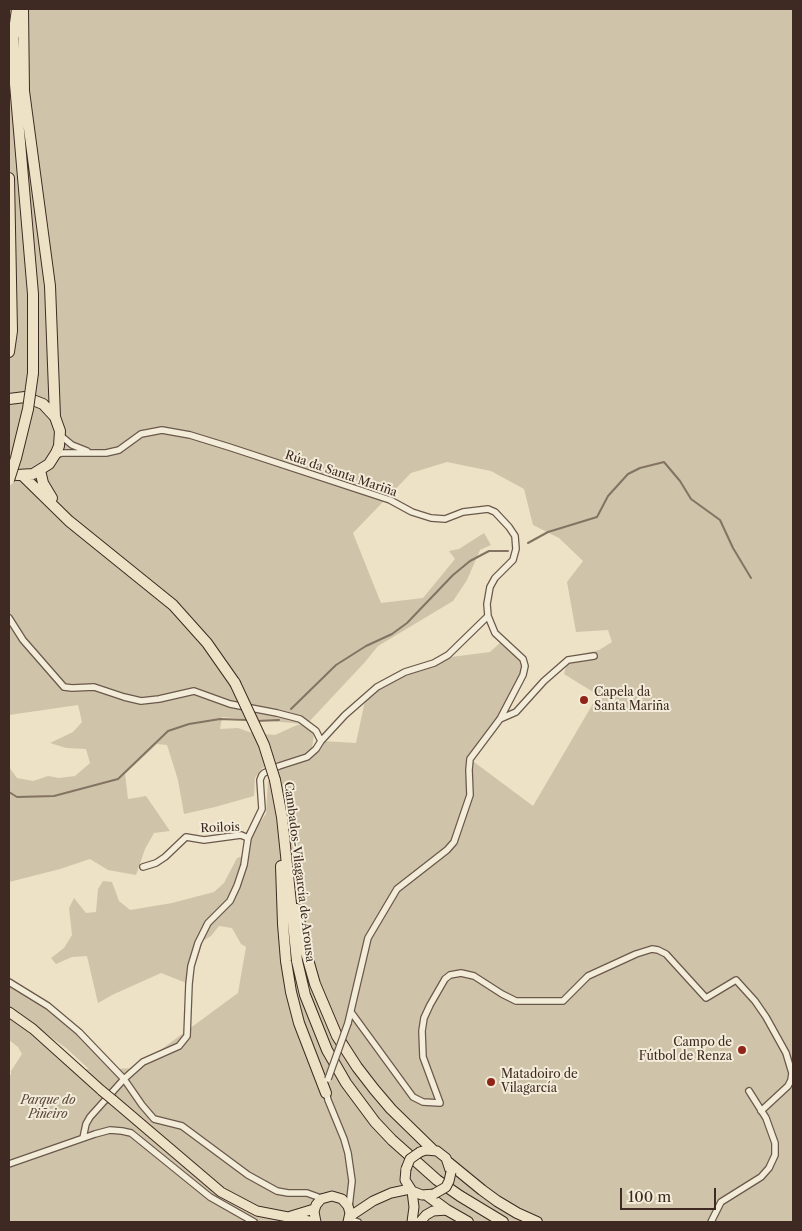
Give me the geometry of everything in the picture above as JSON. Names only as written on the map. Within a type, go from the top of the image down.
[{"type":"highway","points":[[9,30],[11,9]]},
{"type":"highway","points":[[9,480],[28,409],[33,373],[33,294],[15,84],[13,38],[16,9]]},
{"type":"highway","points":[[22,476],[40,470],[48,464],[59,446],[60,435],[55,417],[50,286],[24,91],[23,9]]},
{"type":"highway","points":[[9,178],[12,331],[9,352]]},
{"type":"highway","points":[[9,399],[20,397],[34,399],[46,407],[55,417]]},
{"type":"highway","points":[[40,470],[40,477],[45,489],[69,521]]},
{"type":"highway","points":[[9,473],[22,476],[69,521]]},
{"type":"highway","name":"Cambados-Vilagarcía de Arousa","points":[[69,521],[174,605],[207,643],[234,683],[264,745],[275,780],[282,817],[297,961],[310,1010],[319,1033],[336,1066],[375,1122],[406,1154],[437,1180],[503,1222]]},
{"type":"highway","points":[[282,817],[283,924],[286,961],[299,1023],[326,1093]]},
{"type":"highway","points":[[282,817],[290,846],[298,916],[304,949],[326,1013],[337,1036],[368,1082],[391,1109],[432,1149]]},
{"type":"highway","points":[[450,1168],[517,1213],[537,1222]]},
{"type":"highway","points":[[429,1195],[448,1210],[468,1222]]},
{"type":"main road","points":[[9,1012],[33,1029],[102,1091],[221,1192],[257,1211],[315,1222],[314,1208]]},
{"type":"main road","points":[[391,1194],[400,1184],[410,1159],[420,1152],[432,1149],[442,1154],[450,1168],[449,1180],[446,1187],[429,1195],[419,1205],[415,1221]]},
{"type":"main road","points":[[405,1172],[411,1190],[415,1221]]},
{"type":"main road","points":[[281,1216],[299,1214],[314,1208],[321,1199],[332,1196],[347,1210],[391,1194],[411,1190],[429,1195]]},
{"type":"main road","points":[[415,1221],[433,1211],[448,1210]]},
{"type":"street","name":"Rúa da Santa Mariña","points":[[54,456],[62,452],[106,453],[119,450],[141,434],[162,430],[190,435],[238,450],[390,500],[412,512],[431,518],[445,519],[463,512],[488,509],[495,512],[509,527],[515,536],[516,549],[513,560],[495,578],[490,587],[487,604],[488,616]]},
{"type":"street","name":"Rúa da Santa Mariña","points":[[60,435],[72,445],[96,453]]},
{"type":"street","points":[[82,1138],[90,1117],[124,1079],[143,1062],[180,1046],[187,1036],[191,966],[198,943],[208,923],[230,901],[237,886],[244,865],[248,838],[262,809],[260,780],[264,773],[306,757],[316,749],[345,714],[378,686],[405,672],[434,663],[448,655],[488,616],[495,633],[523,659],[525,666],[523,675],[500,719],[470,759],[470,795],[454,842],[447,850],[397,888],[368,938],[363,952],[351,1012],[328,1079],[326,1093],[346,1146],[351,1174],[351,1188],[347,1210]]},
{"type":"street","points":[[9,618],[23,640],[64,687],[94,687],[141,701],[194,691],[230,704],[277,713],[300,720],[316,731],[321,741]]},
{"type":"street","points":[[500,719],[516,712],[544,681],[568,660],[594,656]]},
{"type":"street","name":"Roilois","points":[[142,867],[156,863],[165,857],[186,837],[204,840],[241,835],[248,838]]},
{"type":"street","points":[[351,1012],[414,1097],[424,1102],[440,1104],[423,1056],[422,1030],[430,1005],[450,975],[461,973],[474,976],[516,1001],[563,1000],[588,976],[636,954],[652,949],[658,950],[666,954],[706,998],[736,980],[755,1001],[786,1053],[792,1073],[788,1086],[761,1111]]},
{"type":"street","points":[[9,982],[20,987],[54,1011],[79,1032],[124,1079],[142,1106],[154,1119],[182,1126],[248,1175],[277,1191],[307,1193],[318,1196],[321,1199]]},
{"type":"street","points":[[711,1222],[721,1202],[761,1177],[769,1168],[776,1155],[775,1143],[766,1118],[749,1092]]},
{"type":"street","points":[[9,1164],[110,1130],[131,1134],[210,1197],[254,1222]]},
{"type":"street","points":[[351,1188],[346,1194],[347,1210],[358,1222]]},
{"type":"green space","name":"Parque do Piñeiro","points":[[9,9],[793,9],[793,1222],[9,1222],[9,1075],[11,1075],[11,1071],[22,1054],[18,1047],[9,1040],[9,1018],[71,1070],[89,1069],[66,1048],[9,1009],[9,980],[79,1032],[113,1069],[136,1068],[238,993],[246,947],[241,944],[232,928],[219,926],[211,936],[203,941],[189,984],[161,973],[98,1003],[87,956],[72,957],[56,964],[51,958],[64,948],[72,935],[69,908],[74,898],[86,913],[96,912],[98,889],[103,881],[112,882],[119,901],[130,910],[172,903],[214,892],[224,883],[237,858],[246,855],[247,846],[253,832],[266,814],[268,781],[277,776],[279,766],[307,757],[321,741],[356,743],[366,696],[405,672],[451,657],[490,652],[502,641],[523,659],[525,666],[500,719],[470,759],[533,806],[598,695],[564,674],[569,657],[599,650],[612,642],[608,630],[576,632],[567,582],[583,561],[559,538],[533,525],[524,489],[491,471],[447,462],[411,473],[353,533],[381,603],[423,598],[455,559],[449,551],[459,549],[484,533],[491,545],[480,550],[467,580],[453,601],[378,646],[307,724],[314,733],[312,748],[305,754],[262,768],[255,778],[254,796],[184,814],[178,780],[167,745],[157,744],[125,774],[128,799],[146,796],[170,831],[154,833],[145,849],[136,875],[108,870],[90,859],[9,882],[9,767],[17,778],[33,781],[48,776],[59,778],[75,776],[90,763],[86,749],[66,748],[50,743],[73,732],[82,722],[78,705],[9,715]],"holes":[[[222,717],[304,724],[297,725],[275,735],[252,733],[238,728],[220,729]]]},
{"type":"waterway","points":[[528,543],[548,532],[597,517],[608,496],[628,474],[640,468],[664,462],[680,481],[691,499],[720,520],[733,548],[751,578]]},
{"type":"waterway","points":[[291,709],[336,665],[366,646],[392,634],[407,623],[453,575],[470,561],[489,551],[508,551]]},
{"type":"waterway","points":[[9,792],[17,797],[54,796],[118,779],[168,731],[189,724],[220,719],[247,720]]},
{"type":"waterway","points":[[257,721],[279,720]]},
{"type":"place","name":"Capela da Santa Mariña","points":[[584,700]]},
{"type":"place","name":"Campo de Fútbol de Renza","points":[[742,1050]]},
{"type":"place","name":"Matadoiro de Vilagarcía","points":[[491,1082]]}]
